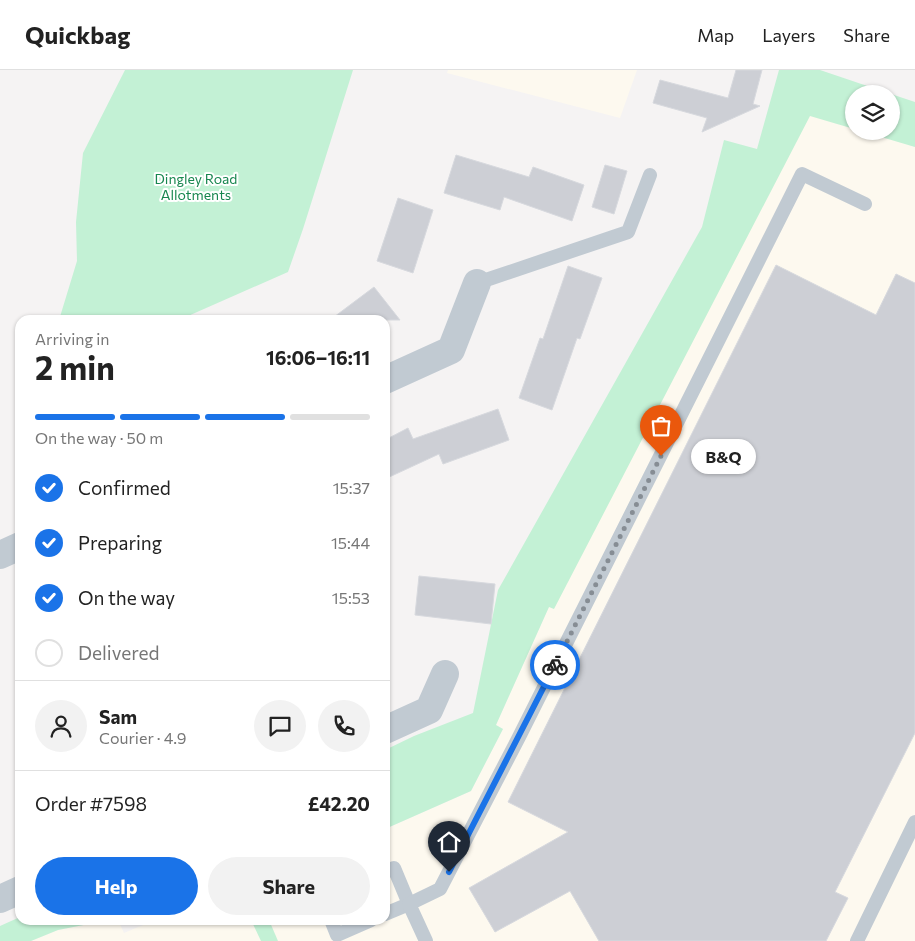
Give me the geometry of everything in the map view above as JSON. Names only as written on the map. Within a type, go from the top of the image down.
[{"type":"street","points":[[390,378],[451,350],[477,283]]},
{"type":"street","points":[[0,555],[15,548]]},
{"type":"street","points":[[390,728],[428,710],[445,674]]},
{"type":"street","points":[[0,899],[15,892]]},
{"type":"lane","points":[[390,912],[440,889],[519,737],[802,174],[865,204]]},
{"type":"lane","points":[[477,283],[628,232],[650,175]]},
{"type":"lane","points":[[857,941],[915,822]]},
{"type":"lane","points":[[390,870],[394,868],[426,941]]},
{"type":"lane","points":[[333,925],[337,935],[360,925]]},
{"type":"shaded area","points":[[448,70],[637,70],[620,118],[447,73]]},
{"type":"shaded area","points":[[809,97],[845,107],[845,140],[900,140],[900,138],[915,147],[915,941],[31,941],[58,930],[84,925],[120,925],[124,933],[143,925],[390,925],[390,827],[471,791],[503,729],[496,725],[552,600]]},
{"type":"green space","name":"Dingley Road Allotments","points":[[125,70],[353,70],[288,272],[190,315],[61,315],[77,261],[76,222],[83,153]]},
{"type":"green space","points":[[779,70],[820,70],[864,85],[845,85],[845,126],[810,116],[554,609],[549,607],[496,725],[503,729],[471,791],[390,827],[390,748],[473,713],[498,590],[702,227],[724,140],[757,149]]},
{"type":"green space","points":[[900,97],[915,102],[915,147],[891,140],[900,140]]},
{"type":"green space","points":[[15,919],[15,925],[84,925],[58,930],[31,941],[0,941],[0,926]]},
{"type":"green space","points":[[253,925],[271,925],[278,941],[261,941]]},
{"type":"building","points":[[736,70],[762,70],[753,104],[760,106],[702,132],[707,118],[653,103],[660,80],[728,98]]},
{"type":"building","points":[[456,155],[529,177],[533,167],[584,185],[572,221],[504,197],[500,210],[444,193]]},
{"type":"building","points":[[605,165],[627,171],[614,214],[592,207]]},
{"type":"building","points":[[398,198],[433,210],[413,273],[377,261]]},
{"type":"building","points":[[776,265],[876,315],[896,274],[915,283],[915,733],[835,892],[848,898],[826,941],[599,941],[570,891],[495,932],[469,888],[568,832],[508,802]]},
{"type":"building","points":[[568,266],[602,278],[580,339],[577,338],[552,410],[519,398],[540,338],[543,339]]},
{"type":"building","points":[[374,287],[400,320],[390,320],[390,315],[337,315]]},
{"type":"building","points":[[498,409],[509,440],[443,464],[439,454],[390,477],[390,437],[408,428],[413,439]]},
{"type":"building","points":[[419,576],[495,584],[491,624],[415,615]]},
{"type":"way so far","points":[[555,665],[661,456]]},
{"type":"place","name":"B&Q","points":[[661,456]]},
{"type":"route","points":[[449,872],[555,665]]}]
